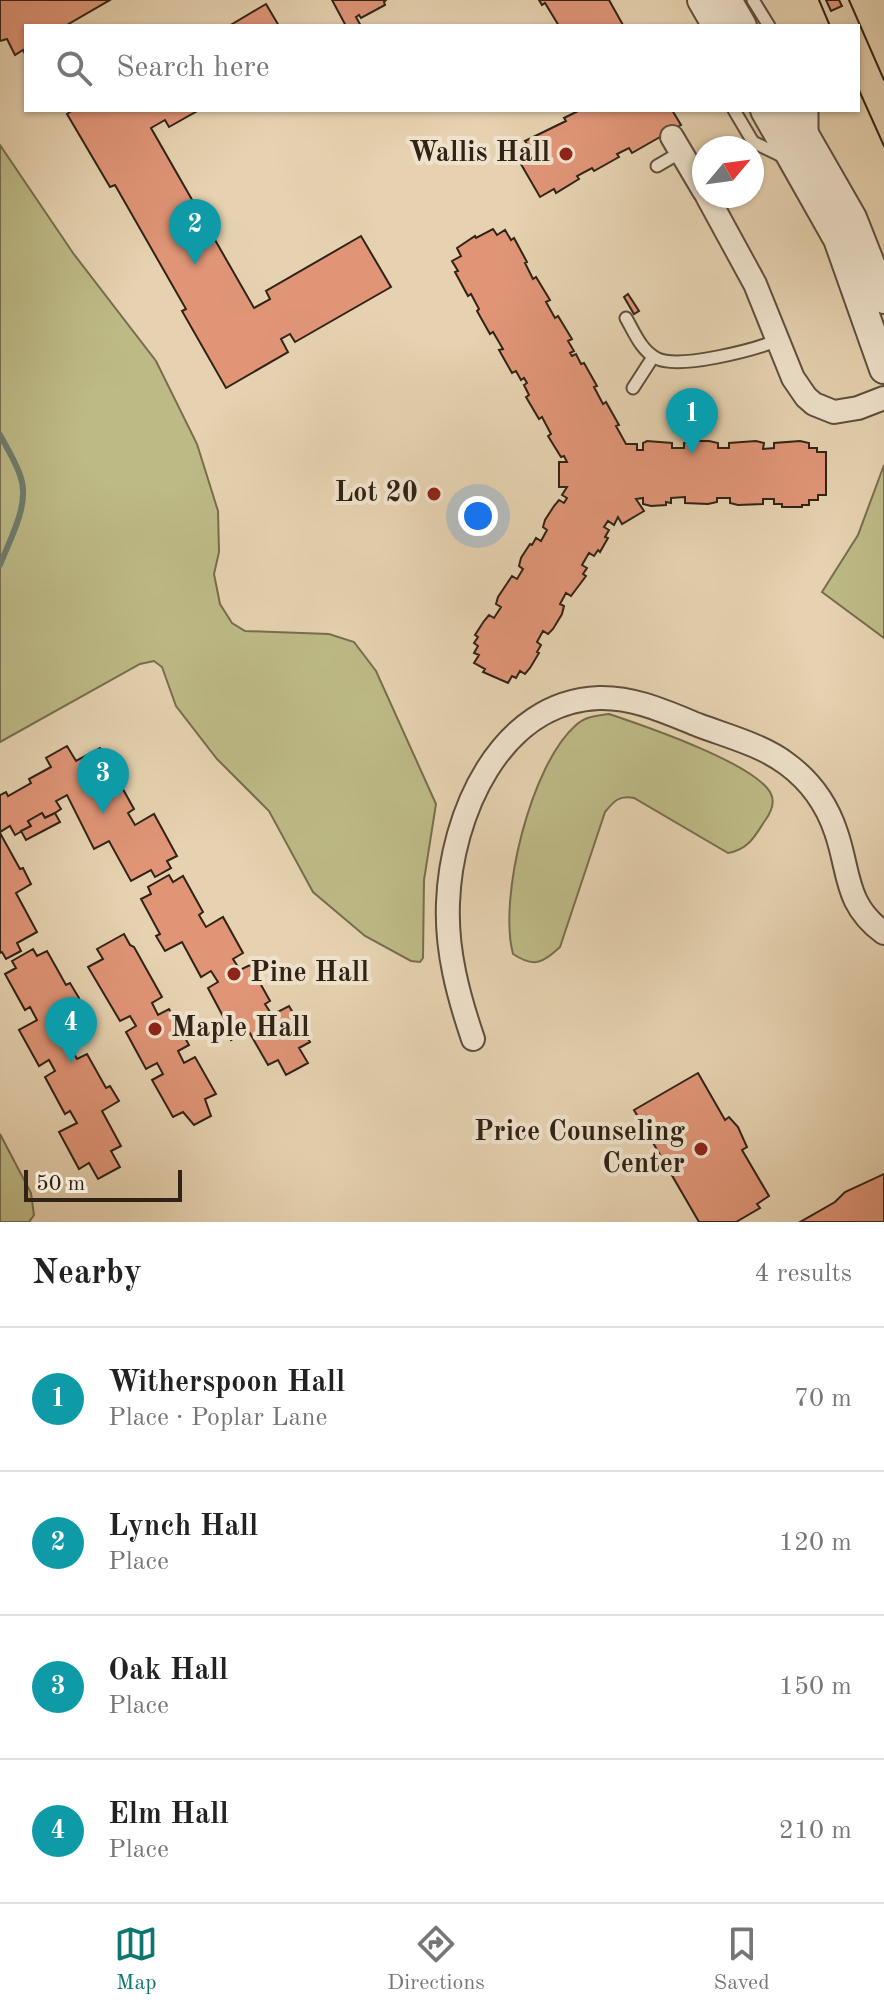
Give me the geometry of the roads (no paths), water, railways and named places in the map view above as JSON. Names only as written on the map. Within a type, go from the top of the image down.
[{"type":"street","points":[[715,12],[738,24]]},
{"type":"street","points":[[767,112],[803,153],[852,218],[884,299]]},
{"type":"street","points":[[791,112],[884,369]]},
{"type":"street","points":[[676,145],[692,172]]},
{"type":"street","points":[[713,208],[755,284],[799,388],[814,404],[834,412],[845,412],[884,398]]},
{"type":"street","points":[[473,1039],[453,971],[448,917],[452,863],[463,821],[484,773],[510,737],[533,719],[578,700],[609,698],[645,705],[783,761],[813,789],[826,808],[840,843],[851,894],[865,916],[884,933]]},
{"type":"lane","points":[[753,0],[768,24]]},
{"type":"lane","points":[[735,112],[753,142],[803,153],[812,112]]},
{"type":"lane","points":[[657,166],[676,145]]},
{"type":"lane","points":[[626,318],[653,357],[667,362],[753,350],[778,340]]},
{"type":"lane","points":[[633,388],[653,357]]},
{"type":"waterway","points":[[0,435],[23,486],[18,521],[0,565]]},
{"type":"tram line","points":[[819,0],[829,24]]},
{"type":"tram line","points":[[849,0],[860,24]]},
{"type":"tram line","points":[[860,25],[884,80]]},
{"type":"tram line","points":[[860,92],[884,146]]},
{"type":"place","name":"Wallis Hall","points":[[566,154]]},
{"type":"place","name":"Lynch Hall","points":[[195,265]]},
{"type":"place","name":"Witherspoon Hall","points":[[692,454]]},
{"type":"place","name":"Lot 20","points":[[434,494]]},
{"type":"place","name":"Oak Hall","points":[[103,814]]},
{"type":"place","name":"Pine Hall","points":[[234,974]]},
{"type":"place","name":"Maple Hall","points":[[155,1029]]},
{"type":"place","name":"Elm Hall","points":[[71,1063]]},
{"type":"place","name":"Price Counseling Center","points":[[701,1149]]}]
